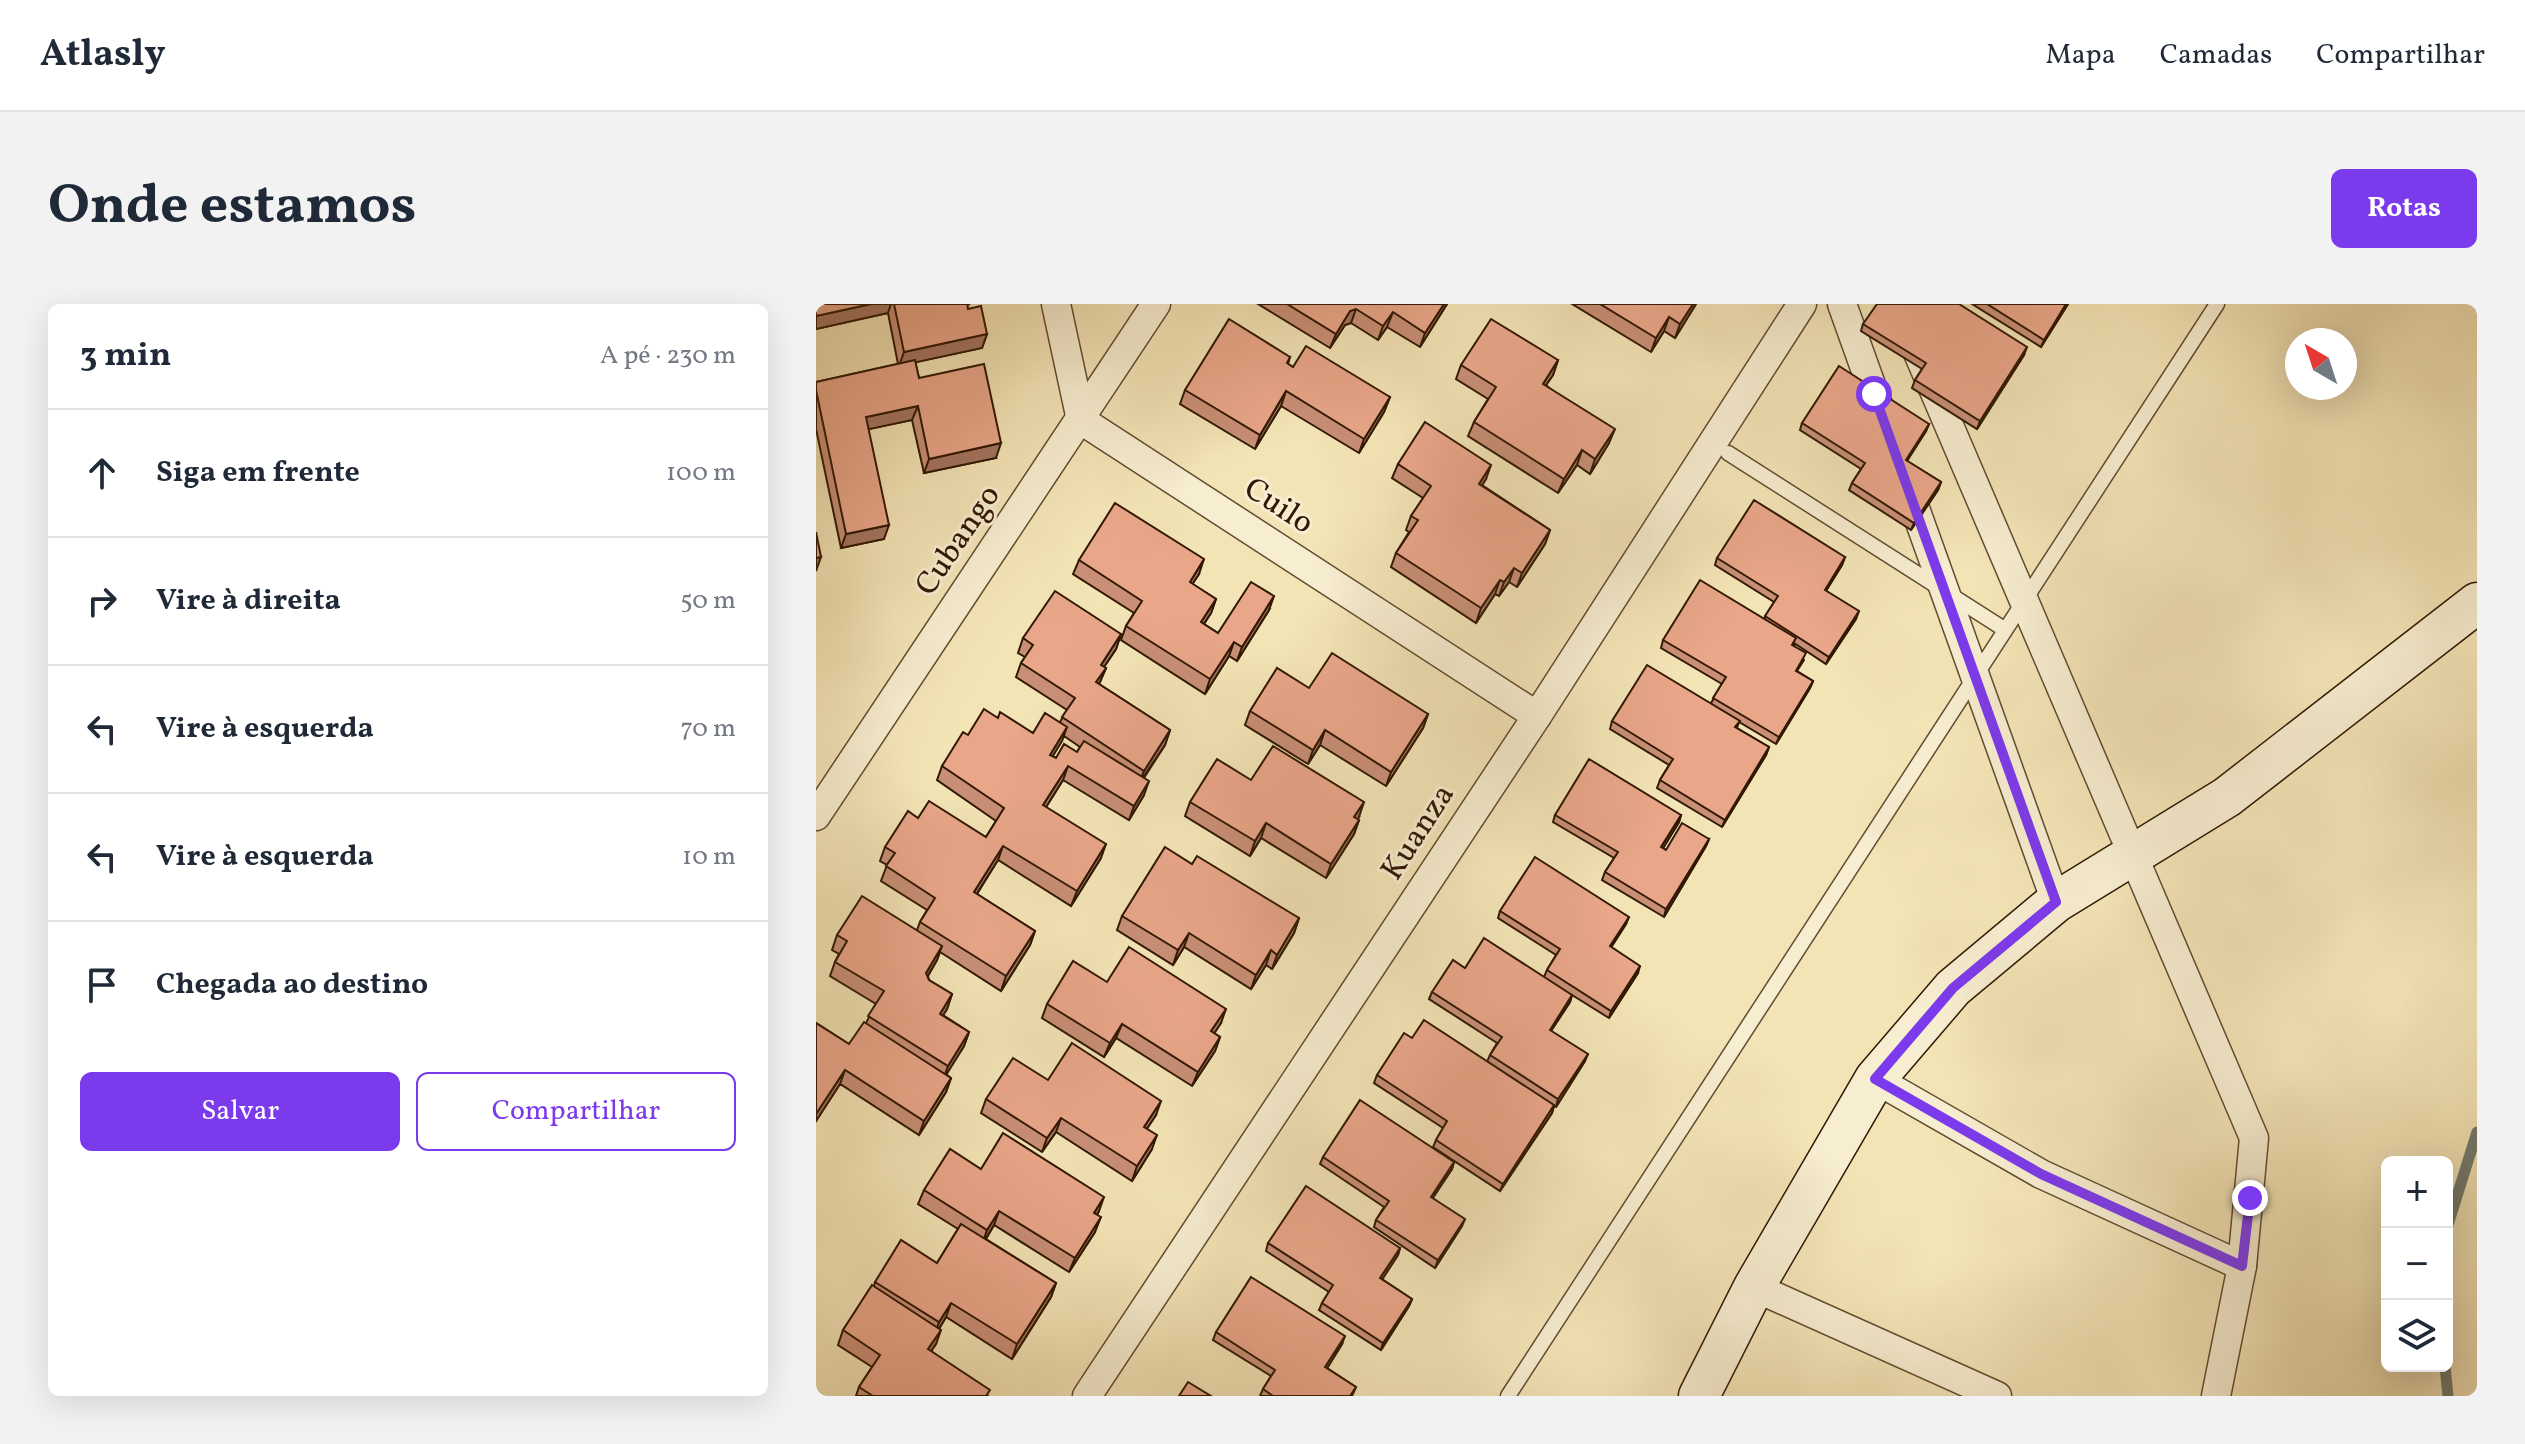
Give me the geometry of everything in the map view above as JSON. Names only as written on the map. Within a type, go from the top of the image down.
[{"type":"street","points":[[1056,304],[1081,420]]},
{"type":"street","name":"Cubango","points":[[816,816],[1156,304]]},
{"type":"street","name":"Kuanza","points":[[1087,1396],[1537,716],[1802,304]]},
{"type":"street","points":[[1842,304],[2056,902]]},
{"type":"street","points":[[1897,304],[2254,1138],[2242,1266],[2216,1396]]},
{"type":"street","name":"Cuilo","points":[[1081,420],[1537,716]]},
{"type":"street","points":[[1699,1396],[1754,1287],[1875,1079],[1953,988],[2056,902],[2227,797],[2477,603]]},
{"type":"street","points":[[1875,1079],[2041,1174],[2242,1266]]},
{"type":"street","points":[[1754,1287],[1997,1396]]},
{"type":"lane","points":[[1508,1396],[2217,304]]},
{"type":"lane","points":[[1728,453],[2004,629]]},
{"type":"building","points":[[816,304],[871,304],[816,316]]},
{"type":"building","points":[[894,304],[967,304],[968,309],[981,306],[987,334],[904,352]]},
{"type":"building","points":[[1287,304],[1444,304],[1425,333],[1393,312],[1383,326],[1356,309],[1350,311],[1336,334]]},
{"type":"building","points":[[1600,304],[1693,304],[1680,324],[1669,317],[1656,338]]},
{"type":"building","points":[[1877,304],[1959,304],[2027,347],[1980,421],[1915,380],[1926,363],[1863,324]]},
{"type":"building","points":[[1987,304],[2066,304],[2044,340]]},
{"type":"building","points":[[1229,319],[1290,357],[1287,363],[1293,367],[1306,346],[1390,397],[1364,439],[1286,391],[1260,435],[1185,390]]},
{"type":"building","points":[[1491,319],[1558,360],[1543,384],[1615,429],[1595,459],[1582,450],[1564,479],[1474,422],[1496,387],[1461,365]]},
{"type":"building","points":[[915,360],[919,378],[984,364],[1001,443],[929,459],[918,406],[866,417],[889,525],[846,534],[816,382]]},
{"type":"building","points":[[1839,366],[1929,424],[1906,460],[1941,482],[1914,523],[1852,483],[1865,463],[1802,423]]},
{"type":"building","points":[[1425,422],[1491,465],[1479,484],[1550,530],[1522,573],[1514,568],[1504,582],[1500,580],[1481,608],[1396,553],[1418,520],[1411,516],[1431,486],[1398,464]]},
{"type":"building","points":[[1754,500],[1845,557],[1825,590],[1859,611],[1829,657],[1765,616],[1778,596],[1717,558]]},
{"type":"building","points":[[1115,503],[1204,559],[1190,582],[1216,599],[1201,622],[1218,633],[1251,582],[1274,596],[1242,647],[1234,642],[1210,679],[1126,626],[1142,601],[1079,560]]},
{"type":"building","points":[[816,532],[821,557],[816,558]]},
{"type":"building","points":[[1700,580],[1796,638],[1792,645],[1806,653],[1796,671],[1813,681],[1779,737],[1713,698],[1726,677],[1663,640]]},
{"type":"building","points":[[1055,591],[1121,634],[1101,665],[1106,668],[1096,682],[1170,730],[1144,771],[1062,717],[1075,698],[1021,663],[1033,645],[1023,638]]},
{"type":"building","points":[[1332,653],[1428,714],[1391,772],[1325,730],[1313,750],[1250,711],[1277,668],[1309,688]]},
{"type":"building","points":[[1647,665],[1740,721],[1735,727],[1769,747],[1725,820],[1660,780],[1673,759],[1612,721]]},
{"type":"building","points":[[984,709],[998,718],[1000,712],[1033,733],[1045,713],[1067,727],[1050,755],[1056,758],[1064,744],[1077,752],[1084,741],[1149,781],[1134,806],[1068,766],[1043,805],[1106,844],[1077,891],[1003,846],[974,892],[1035,931],[1006,976],[920,922],[935,898],[886,866],[895,853],[885,847],[908,811],[918,818],[929,801],[986,837],[1004,808],[942,766],[963,732],[968,735]]},
{"type":"building","points":[[1273,746],[1364,802],[1354,817],[1359,820],[1331,864],[1266,823],[1255,841],[1190,802],[1217,759],[1251,780]]},
{"type":"building","points":[[1589,759],[1681,815],[1661,847],[1666,850],[1682,823],[1709,839],[1666,909],[1605,872],[1618,852],[1555,815]]},
{"type":"building","points":[[1165,847],[1192,864],[1197,856],[1299,918],[1277,955],[1271,950],[1256,975],[1189,933],[1178,950],[1122,916]]},
{"type":"building","points":[[1535,857],[1629,917],[1610,946],[1640,966],[1611,1011],[1547,970],[1560,949],[1500,911]]},
{"type":"building","points":[[862,896],[942,946],[926,973],[929,980],[952,994],[940,1014],[969,1032],[948,1066],[868,1016],[884,991],[835,962],[847,941],[837,935]]},
{"type":"building","points":[[1484,938],[1572,995],[1550,1030],[1588,1054],[1558,1099],[1490,1055],[1502,1037],[1432,992],[1453,960],[1465,968]]},
{"type":"building","points":[[1129,947],[1226,1009],[1211,1031],[1220,1037],[1198,1072],[1122,1024],[1110,1043],[1047,1004],[1073,961],[1107,982]]},
{"type":"building","points":[[1424,1020],[1554,1105],[1503,1184],[1436,1140],[1447,1121],[1377,1075],[1404,1033],[1412,1038]]},
{"type":"building","points":[[864,1022],[951,1078],[924,1121],[845,1070],[816,1114],[816,1023],[849,1044]]},
{"type":"building","points":[[1072,1043],[1161,1101],[1144,1127],[1157,1135],[1137,1166],[1061,1118],[1047,1138],[986,1099],[1013,1058],[1048,1080]]},
{"type":"building","points":[[1360,1100],[1454,1162],[1431,1197],[1465,1219],[1438,1260],[1376,1220],[1389,1201],[1323,1157]]},
{"type":"building","points":[[1003,1133],[1104,1197],[1094,1213],[1101,1217],[1075,1258],[999,1211],[987,1230],[924,1190],[950,1149],[981,1169]]},
{"type":"building","points":[[1306,1186],[1400,1248],[1380,1278],[1412,1299],[1383,1343],[1322,1303],[1333,1285],[1268,1243]]},
{"type":"building","points":[[961,1224],[1056,1283],[1017,1344],[951,1303],[939,1322],[875,1282],[901,1240],[937,1263]]},
{"type":"building","points":[[1251,1277],[1345,1336],[1325,1367],[1356,1387],[1350,1396],[1273,1396],[1263,1389],[1275,1370],[1216,1332]]},
{"type":"building","points":[[872,1285],[941,1330],[928,1349],[990,1390],[986,1396],[873,1396],[859,1387],[880,1355],[843,1330]]},
{"type":"building","points":[[1188,1382],[1211,1396],[1179,1396]]},
{"type":"waterway","points":[[2453,1209],[2477,1132]]},
{"type":"waterway","points":[[2446,1372],[2448,1396]]},
{"type":"route","points":[[1874,394],[2056,902],[1953,988],[1875,1079],[2041,1174],[2242,1266],[2250,1198]]}]
